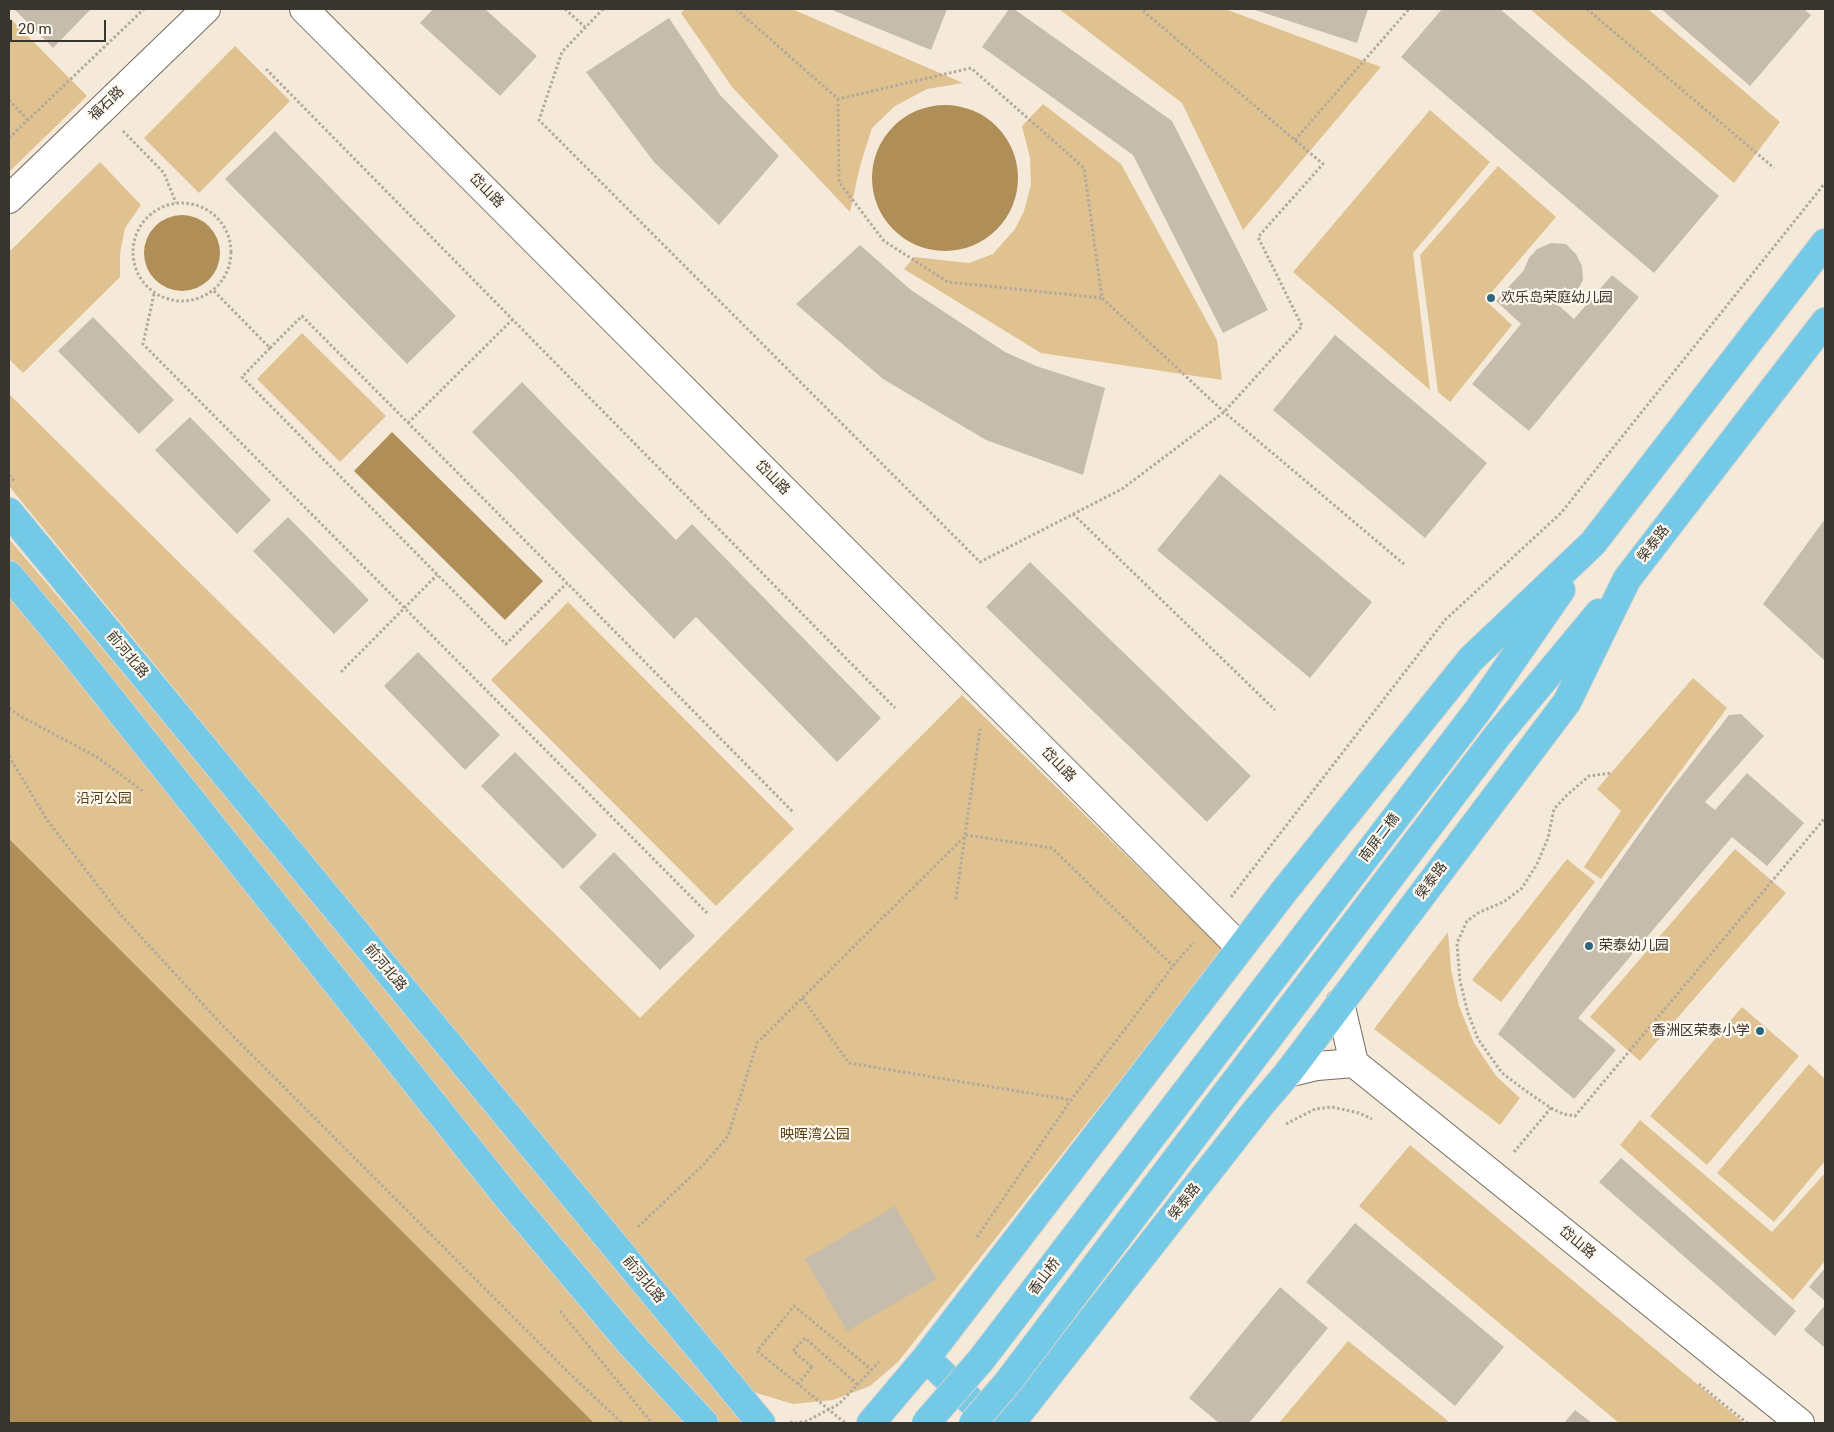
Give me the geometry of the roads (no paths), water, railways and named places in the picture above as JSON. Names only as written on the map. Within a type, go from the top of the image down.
[{"type":"main road","points":[[871,1423],[926,1358],[1240,947],[1471,659],[1593,543],[1825,243]]},
{"type":"main road","name":"榮泰路","points":[[1011,1423],[1258,1108],[1288,1073],[1567,702],[1627,579],[1825,322]]},
{"type":"main road","name":"前河北路","points":[[9,512],[616,1248],[772,1422]]},
{"type":"main road","name":"南屏二橋","points":[[1159,1127],[1478,710],[1593,543]]},
{"type":"main road","points":[[9,575],[78,657],[508,1198],[630,1343],[704,1423]]},
{"type":"main road","points":[[973,1423],[1008,1382],[1497,736],[1627,579]]},
{"type":"main road","name":"香山桥","points":[[926,1423],[982,1360],[1159,1127]]},
{"type":"main road","points":[[926,1358],[994,1423]]},
{"type":"street","name":"福石路","points":[[9,199],[206,9]]},
{"type":"street","name":"岱山路","points":[[304,9],[1240,947]]},
{"type":"street","points":[[1288,1073],[1317,1066],[1354,1063],[1340,1003]]},
{"type":"street","name":"岱山路","points":[[1354,1063],[1800,1423]]},
{"type":"place","name":"欢乐岛荣庭幼儿园","points":[[1491,298]]},
{"type":"place","name":"荣泰幼儿园","points":[[1589,946]]},
{"type":"place","name":"香洲区荣泰小学","points":[[1760,1031]]},
{"type":"park label","name":"沿河公园","points":[[104,799]]},
{"type":"park label","name":"映晖湾公园","points":[[815,1135]]}]
